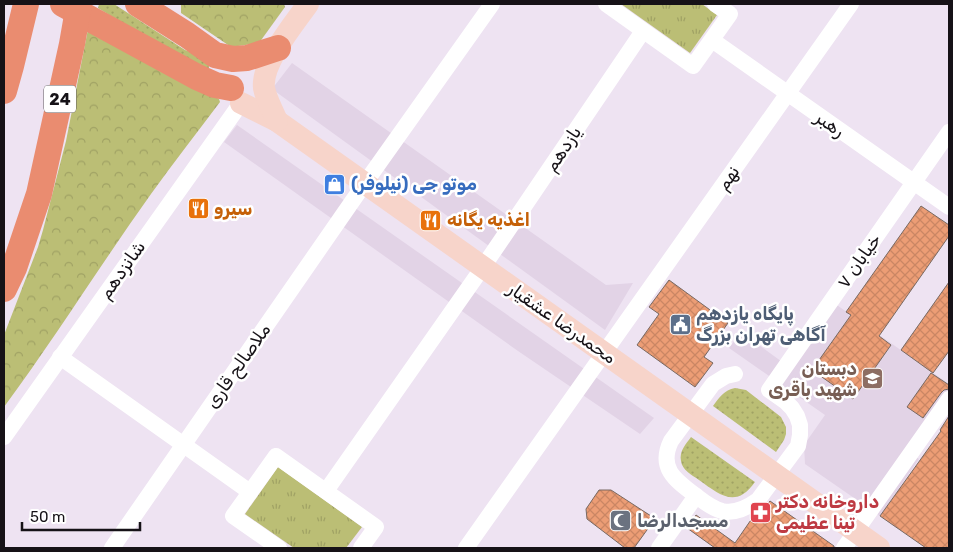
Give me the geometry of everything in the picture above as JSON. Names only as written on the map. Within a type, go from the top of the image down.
[{"type":"highway","points":[[4,91],[26,4]]},
{"type":"highway","points":[[62,4],[197,77],[236,95]]},
{"type":"highway","name":"24","points":[[4,289],[14,268],[39,194],[79,4]]},
{"type":"highway","points":[[138,4],[215,55],[233,59],[247,58],[278,48]]},
{"type":"highway","points":[[177,4],[179,19],[187,35]]},
{"type":"highway","points":[[215,55],[236,95]]},
{"type":"main road","points":[[277,121],[264,88],[266,72],[278,48],[308,4]]},
{"type":"main road","name":"محمدرضا عشقیار","points":[[236,95],[277,121],[776,475],[850,540],[879,548]]},
{"type":"street","name":"ملاصالح قاری","points":[[112,548],[492,4]]},
{"type":"street","points":[[606,4],[693,66],[730,14],[715,4]]},
{"type":"street","name":"نهم","points":[[466,548],[851,4]]},
{"type":"street","name":"یازدهم","points":[[326,491],[483,267],[643,31]]},
{"type":"street","name":"رهبر","points":[[712,40],[949,207]]},
{"type":"street","name":"شانزدهم","points":[[4,437],[236,95]]},
{"type":"street","name":"خیابان ۷","points":[[776,475],[798,446],[800,424],[792,408],[769,390],[949,132]]},
{"type":"street","points":[[60,357],[250,492]]},
{"type":"street","points":[[735,374],[719,379],[713,384],[671,441],[666,455],[669,470],[678,482],[712,507],[732,512],[751,506],[758,500],[776,475]]},
{"type":"street","points":[[850,540],[949,399]]},
{"type":"street","points":[[279,548],[233,516],[276,456],[376,527],[361,548]]},
{"type":"street","points":[[659,548],[696,496]]},
{"type":"shaded area","points":[[292,63],[606,285],[633,283],[605,330],[272,89]]},
{"type":"shaded area","points":[[237,125],[654,418],[640,434],[518,351],[224,142]]},
{"type":"shaded area","points":[[834,303],[949,384],[949,394],[909,452],[919,459],[880,516],[805,464],[804,445],[825,415],[729,348],[741,332],[789,367]]},
{"type":"green space","points":[[99,4],[114,4],[185,50],[201,56],[209,63],[208,71],[140,34],[98,8]]},
{"type":"green space","points":[[181,4],[284,4],[285,7],[259,43],[231,47],[181,13]]},
{"type":"green space","points":[[621,4],[702,4],[717,15],[690,53]]},
{"type":"green space","points":[[89,24],[219,99],[220,102],[151,194],[4,407],[4,335],[43,230],[66,141]]},
{"type":"green space","points":[[735,388],[746,390],[781,417],[786,427],[786,434],[776,452],[713,406],[725,392]]},
{"type":"green space","points":[[691,437],[755,482],[741,495],[728,497],[690,474],[683,467],[681,454]]},
{"type":"green space","points":[[278,467],[362,527],[346,548],[294,548],[245,514]]},
{"type":"building","points":[[921,206],[949,225],[949,236],[879,336],[891,345],[853,399],[812,370],[851,315],[846,312]]},
{"type":"building","points":[[669,280],[728,323],[704,357],[713,363],[695,387],[637,345],[659,314],[649,307]]},
{"type":"building","points":[[949,282],[949,351],[933,373],[901,350]]},
{"type":"building","points":[[931,373],[949,385],[949,389],[941,393],[923,418],[907,407]]},
{"type":"building","points":[[949,416],[949,548],[926,548],[880,516],[941,431]]},
{"type":"building","name":"مسجدالرضا","points":[[599,490],[611,490],[651,516],[652,523],[634,548],[625,548],[587,519],[586,509]]},
{"type":"building","points":[[770,501],[834,546],[834,548],[715,548],[687,528],[696,515],[735,543],[755,514]]},
{"type":"place","name":"موتو جی (نیلوفر)","points":[[335,184]]},
{"type":"place","name":"سیرو","points":[[198,209]]},
{"type":"place","name":"اغذیه یگانه","points":[[431,220]]},
{"type":"place","name":"پایگاه یازدهم آگاهی تهران بزرگ","points":[[680,324]]},
{"type":"place","name":"دبستان شهید باقری","points":[[873,379]]},
{"type":"place","name":"داروخانه دکتر تینا عظیمی","points":[[760,512]]},
{"type":"place","name":"مسجدالرضا","points":[[621,521]]}]
